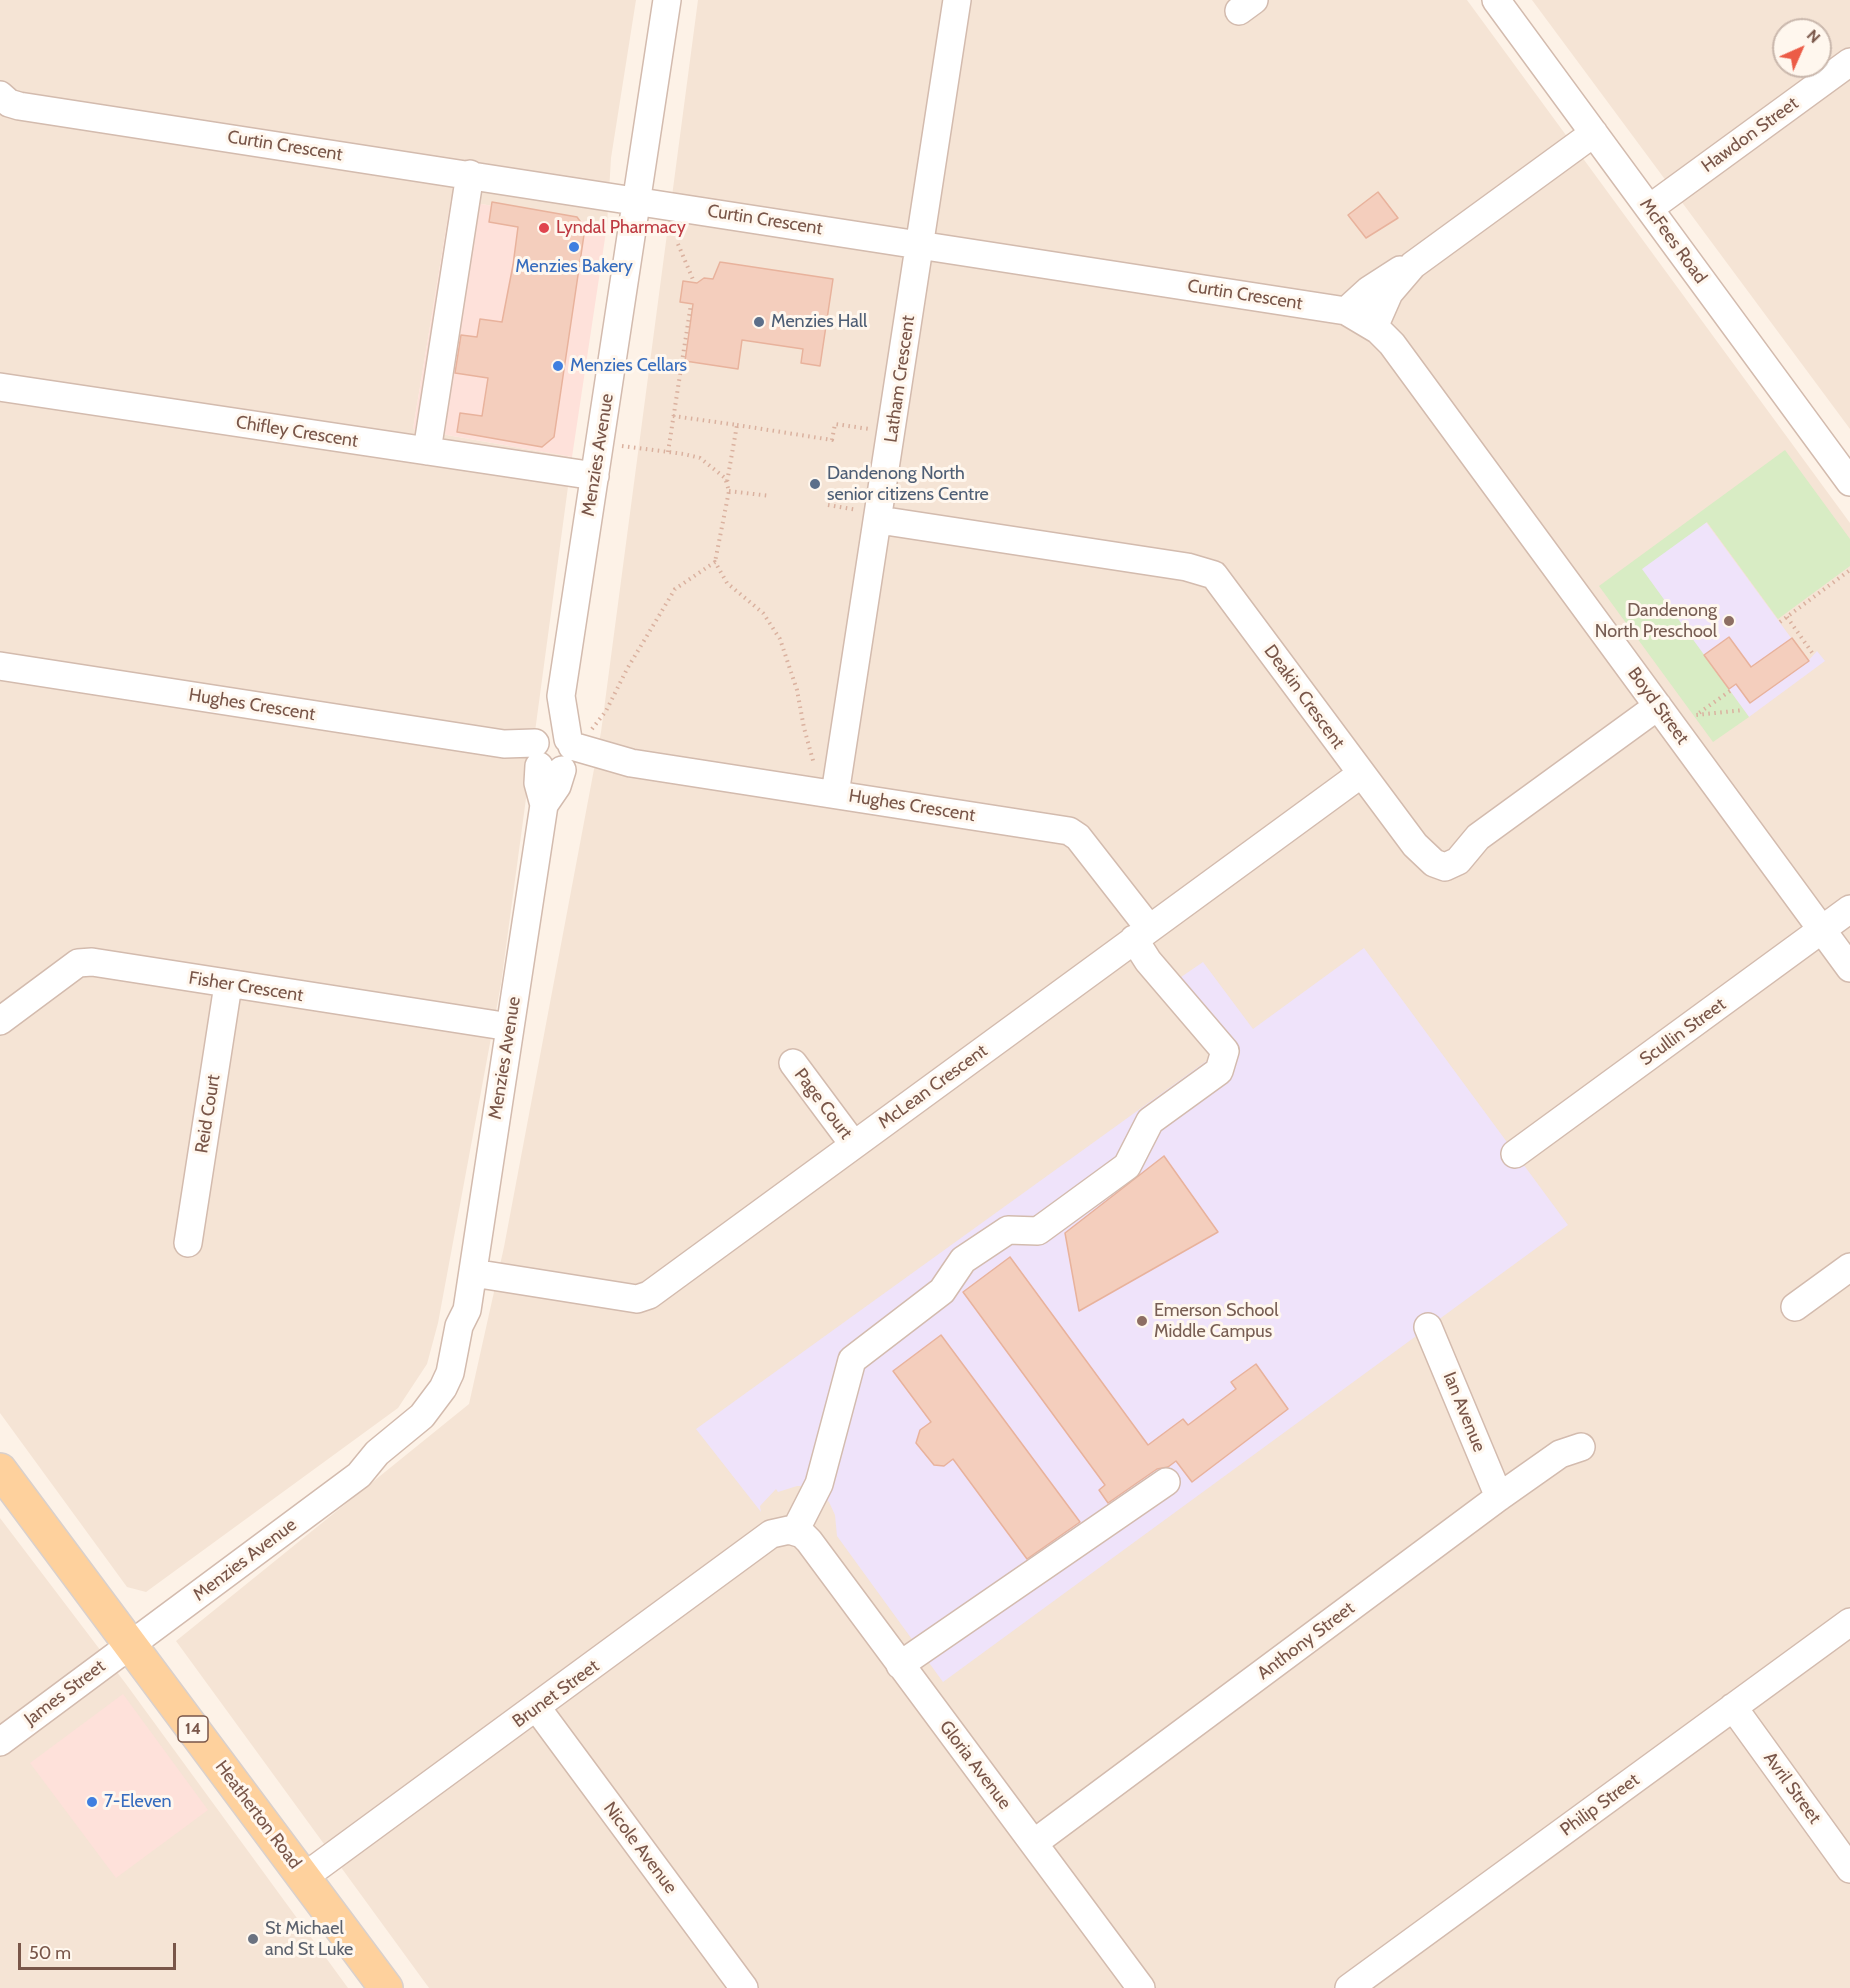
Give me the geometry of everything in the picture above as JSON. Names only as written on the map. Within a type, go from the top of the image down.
[{"type":"main road","name":"Heatherton Road","points":[[0,1470],[386,1988]]},
{"type":"street","name":"Menzies Avenue","points":[[130,1645],[359,1475],[377,1454],[433,1404],[450,1373],[459,1326],[467,1310],[473,1274],[544,805],[557,786],[557,750],[548,717],[561,696],[667,0]]},
{"type":"street","name":"Latham Crescent","points":[[836,794],[868,515],[920,244],[957,0]]},
{"type":"street","name":"McFees Road","points":[[1496,0],[1846,466]]},
{"type":"street","name":"Hawdon Street","points":[[1650,208],[1850,62]]},
{"type":"street","name":"Curtin Crescent","points":[[0,95],[9,103],[19,106],[1346,311]]},
{"type":"street","points":[[1374,327],[1389,293],[1413,265],[1594,133]]},
{"type":"street","points":[[427,451],[470,174]]},
{"type":"street","points":[[1346,311],[1369,290],[1399,270],[1413,265]]},
{"type":"street","name":"Boyd Street","points":[[1346,311],[1374,327],[1392,344],[1850,968]]},
{"type":"street","name":"Chifley Crescent","points":[[0,387],[595,476]]},
{"type":"street","name":"Deakin Crescent","points":[[868,515],[1187,567],[1214,575],[1419,850],[1434,863],[1445,867],[1458,861],[1478,837],[1658,706]]},
{"type":"street","name":"Hughes Crescent","points":[[0,666],[836,794],[1069,831],[1078,837],[1141,933],[1148,961],[1225,1051],[1219,1071],[1150,1121],[1127,1166],[1038,1231],[1008,1230],[963,1260],[942,1291],[852,1360],[819,1484],[802,1536]]},
{"type":"street","name":"McLean Crescent","points":[[473,1274],[637,1299],[649,1295],[1361,774]]},
{"type":"street","name":"Scullin Street","points":[[1515,1154],[1850,909]]},
{"type":"street","name":"Fisher Crescent","points":[[0,1021],[78,963],[92,962],[228,985],[510,1027]]},
{"type":"street","name":"Reid Court","points":[[188,1243],[228,985]]},
{"type":"street","name":"Page Court","points":[[793,1063],[854,1145]]},
{"type":"street","points":[[1796,1307],[1850,1267]]},
{"type":"street","name":"Ian Avenue","points":[[1428,1327],[1499,1497]]},
{"type":"street","name":"Anthony Street","points":[[1034,1843],[1499,1497],[1560,1454],[1581,1447]]},
{"type":"street","points":[[900,1665],[1166,1482]]},
{"type":"street","name":"Brunet Street","points":[[304,1877],[771,1534],[780,1531],[802,1536]]},
{"type":"street","name":"Gloria Avenue","points":[[802,1536],[1141,1988]]},
{"type":"street","name":"Philip Street","points":[[1349,1988],[1850,1622]]},
{"type":"street","name":"James Street","points":[[0,1742],[130,1645]]},
{"type":"street","name":"Avril Street","points":[[1733,1707],[1850,1869]]},
{"type":"street","name":"Nicole Avenue","points":[[537,1708],[744,1988]]},
{"type":"path","points":[[678,244],[694,282]]},
{"type":"path","points":[[668,452],[691,304]]},
{"type":"path","points":[[673,416],[832,440],[835,424],[870,429]]},
{"type":"path","points":[[727,484],[737,425]]},
{"type":"path","points":[[620,446],[700,458],[715,468],[727,484],[729,491],[715,562],[727,583],[763,613],[780,639],[797,690],[814,764]]},
{"type":"path","points":[[729,491],[770,496]]},
{"type":"path","points":[[828,505],[868,515]]},
{"type":"path","points":[[557,750],[606,711],[627,669],[675,589],[715,562]]},
{"type":"path","points":[[1780,622],[1850,570]]},
{"type":"path","points":[[1786,617],[1806,639],[1813,654]]},
{"type":"path","points":[[1730,690],[1696,715],[1744,710]]},
{"type":"shaded area","points":[[0,0],[636,0],[611,158],[607,225],[451,199],[413,429],[572,457],[501,984],[438,1323],[427,1364],[398,1408],[146,1592],[127,1587],[0,1413]]},
{"type":"shaded area","points":[[698,0],[1467,0],[1850,523],[1850,1988],[429,1988],[176,1641],[469,1404],[504,1247],[601,732]]},
{"type":"shaded area","points":[[1532,0],[1850,0],[1850,429]]},
{"type":"shaded area","points":[[451,199],[607,225],[572,457],[413,429]]},
{"type":"shaded area","name":"Dandenong North Preschool","points":[[1706,522],[1808,661],[1817,651],[1825,661],[1749,717],[1641,569]]},
{"type":"shaded area","name":"Emerson School Middle Campus","points":[[1364,948],[1568,1225],[943,1682],[837,1536],[835,1515],[829,1502],[818,1491],[806,1486],[797,1486],[778,1492],[776,1489],[760,1506],[761,1512],[696,1429],[1212,1057],[1165,988],[1203,962],[1253,1029]]},
{"type":"shaded area","points":[[0,1518],[126,1684],[348,1988],[0,1988]]},
{"type":"shaded area","name":"7-Eleven","points":[[123,1694],[208,1810],[116,1878],[30,1763]]},
{"type":"green space","points":[[1785,450],[1850,539],[1850,566],[1778,619],[1707,522],[1642,569],[1749,717],[1713,742],[1599,586]]},
{"type":"building","points":[[1378,192],[1398,218],[1366,238],[1348,215]]},
{"type":"building","points":[[492,202],[577,217],[585,228],[554,437],[542,447],[457,432],[460,413],[482,416],[488,378],[455,373],[461,335],[477,337],[480,319],[502,322],[513,265],[518,227],[489,222]]},
{"type":"building","name":"Menzies Hall","points":[[720,262],[833,279],[820,366],[801,363],[803,349],[742,340],[738,369],[685,361],[693,304],[680,302],[683,281],[697,283],[704,278],[713,279]]},
{"type":"building","name":"Dandenong North Preschool","points":[[1729,637],[1751,667],[1792,638],[1809,661],[1750,703],[1736,684],[1729,689],[1704,655]]},
{"type":"building","points":[[1164,1156],[1218,1232],[1079,1311],[1065,1233]]},
{"type":"building","points":[[1010,1257],[1148,1445],[1183,1419],[1188,1425],[1236,1389],[1231,1382],[1256,1364],[1288,1409],[1192,1482],[1176,1461],[1168,1467],[1157,1469],[1108,1503],[1099,1490],[1105,1485],[963,1292]]},
{"type":"building","points":[[941,1335],[1080,1522],[1027,1559],[953,1459],[944,1466],[934,1465],[916,1443],[920,1430],[931,1422],[893,1371]]},
{"type":"place","name":"Lyndal Pharmacy","points":[[544,228]]},
{"type":"place","name":"Menzies Bakery","points":[[574,247]]},
{"type":"place","name":"Menzies Hall","points":[[759,322]]},
{"type":"place","name":"Menzies Cellars","points":[[558,366]]},
{"type":"place","name":"Dandenong North senior citizens Centre","points":[[815,484]]},
{"type":"place","name":"Dandenong North Preschool","points":[[1729,621]]},
{"type":"place","name":"Emerson School Middle Campus","points":[[1142,1321]]},
{"type":"place","name":"7-Eleven","points":[[92,1802]]},
{"type":"place","name":"St Michael and St Luke","points":[[253,1939]]}]
